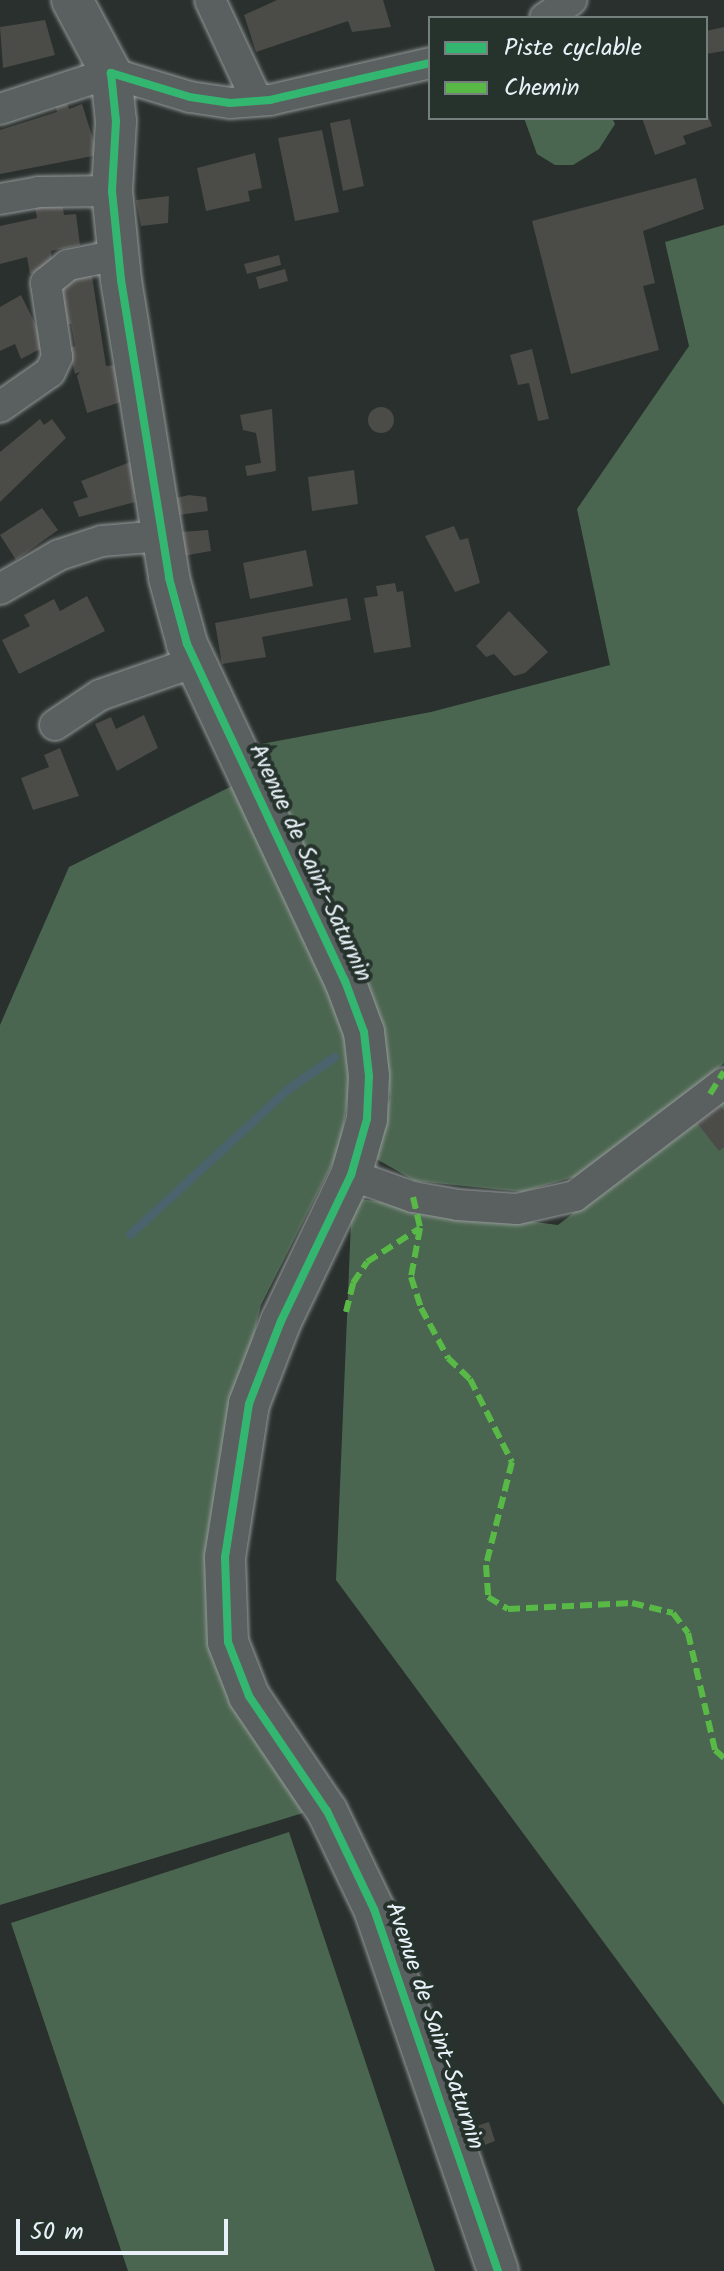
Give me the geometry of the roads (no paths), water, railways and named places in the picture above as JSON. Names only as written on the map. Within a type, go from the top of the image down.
[{"type":"main road","points":[[72,0],[111,73]]},
{"type":"main road","name":"Avenue de Saint-Saturnin","points":[[111,73],[116,121],[112,191],[118,255],[169,578],[195,662],[364,1032],[367,1119],[351,1175],[281,1321],[249,1404],[225,1557],[228,1642],[249,1696],[327,1811],[374,1909],[498,2271]]},
{"type":"street","points":[[210,0],[257,101]]},
{"type":"street","points":[[548,16],[572,0]]},
{"type":"street","points":[[0,109],[111,73],[190,97],[257,101],[428,63]]},
{"type":"street","points":[[0,199],[38,192],[112,191]]},
{"type":"street","points":[[0,407],[50,372],[57,357],[46,283],[68,265],[118,255]]},
{"type":"street","points":[[0,589],[74,551],[102,541],[162,536]]},
{"type":"street","points":[[55,725],[114,689],[195,662]]},
{"type":"street","points":[[351,1175],[413,1197],[458,1205],[517,1209],[575,1196],[724,1083]]},
{"type":"waterway","points":[[130,1234],[289,1088],[334,1057]]}]
